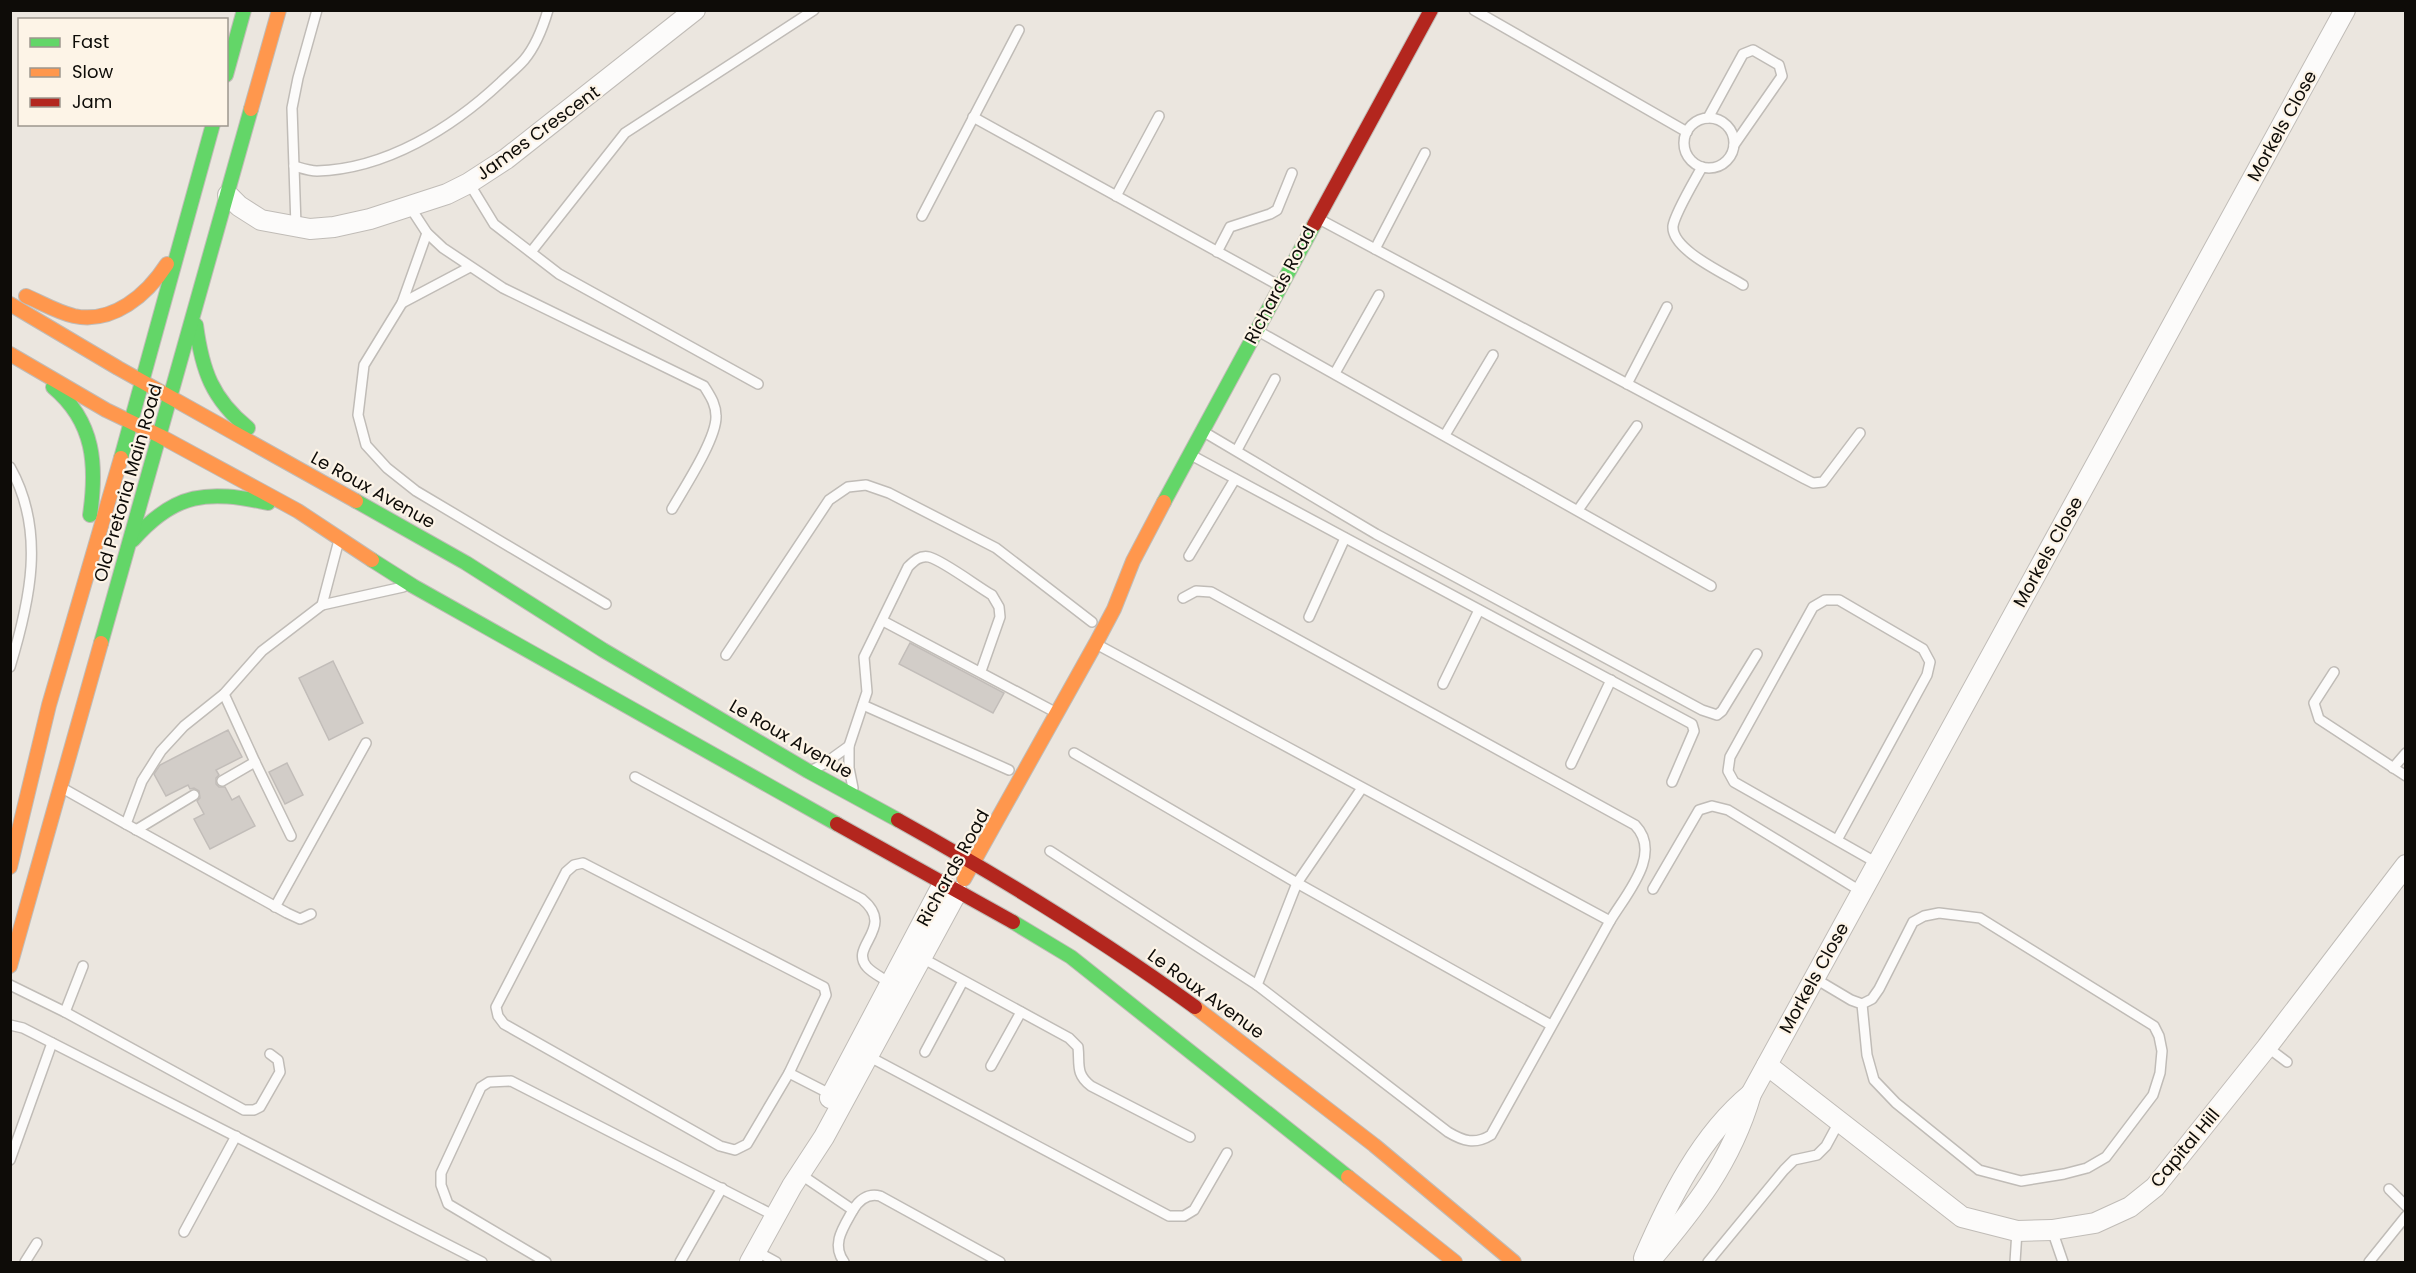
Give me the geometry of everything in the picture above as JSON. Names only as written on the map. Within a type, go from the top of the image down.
[{"type":"main road","points":[[228,68],[244,10]]},
{"type":"main road","name":"Old Pretoria Main Road","points":[[10,966],[62,788],[279,10]]},
{"type":"main road","name":"Richards Road","points":[[1046,711],[1096,643],[1114,609],[1133,561],[1189,454],[1431,10]]},
{"type":"main road","name":"Old Pretoria Main Road","points":[[10,867],[49,705],[212,126]]},
{"type":"main road","points":[[10,291],[75,315],[88,317],[112,311],[130,304],[156,282],[181,240]]},
{"type":"main road","points":[[207,267],[196,318],[198,350],[203,369],[222,407],[250,429],[268,452]]},
{"type":"main road","name":"Le Roux Avenue","points":[[10,304],[466,563],[603,650],[856,798],[954,869],[999,913],[1078,962],[1455,1263]]},
{"type":"main road","points":[[16,357],[70,403],[85,428],[95,460],[95,480],[85,550],[66,646]]},
{"type":"main road","name":"Le Roux Avenue","points":[[16,357],[106,410],[130,420],[298,511],[413,586],[954,869],[972,862],[1116,951],[1202,1011],[1374,1145],[1514,1263]]},
{"type":"main road","points":[[129,545],[153,516],[174,504],[201,496],[221,495],[243,498],[298,511]]},
{"type":"main road","name":"Richards Road","points":[[1082,638],[1114,583],[1133,561]]},
{"type":"main road","name":"Richards Road","points":[[954,869],[972,862],[1046,711],[1052,690]]},
{"type":"main road","points":[[1006,774],[1020,750]]},
{"type":"street","name":"Morkels Close","points":[[1649,1263],[1693,1210],[1714,1177],[1744,1118],[1751,1094],[2345,10]]},
{"type":"street","name":"James Crescent","points":[[228,195],[239,206],[261,220],[310,229],[334,227],[410,207],[469,183],[534,138],[691,12]]},
{"type":"street","name":"Capital Hill","points":[[1767,1065],[1962,1217],[2017,1231],[2052,1230],[2095,1223],[2130,1207],[2155,1187],[2267,1047],[2406,865]]},
{"type":"street","name":"Richards Road","points":[[753,1257],[796,1180],[824,1137],[922,958],[954,869]]},
{"type":"street","name":"Richards Road","points":[[796,1180],[832,1095],[890,983],[954,869]]},
{"type":"street","name":"Morkels Close","points":[[1642,1263],[1656,1229],[1694,1163],[1732,1109],[1751,1094]]},
{"type":"lane","points":[[296,226],[292,108],[317,10]]},
{"type":"lane","points":[[294,166],[315,171],[357,165],[398,152],[434,133],[481,100],[525,60],[543,26],[548,10]]},
{"type":"lane","points":[[531,252],[626,133],[814,10]]},
{"type":"lane","points":[[1474,10],[1687,132]]},
{"type":"lane","points":[[922,216],[1019,30]]},
{"type":"lane","points":[[1708,118],[1743,54],[1753,51],[1779,65],[1782,76],[1734,145]]},
{"type":"lane","points":[[1116,196],[1159,116]]},
{"type":"lane","points":[[973,117],[1280,286]]},
{"type":"lane","points":[[1708,118],[1724,122],[1734,136],[1732,153],[1720,166],[1702,167],[1689,157],[1684,140],[1687,132],[1699,120],[1708,118]]},
{"type":"lane","points":[[1375,249],[1425,153]]},
{"type":"lane","points":[[1702,167],[1673,227],[1676,238],[1683,249],[1743,285]]},
{"type":"lane","points":[[1217,252],[1230,227],[1277,210],[1292,173]]},
{"type":"lane","points":[[469,183],[494,224],[559,274],[758,384]]},
{"type":"lane","points":[[410,207],[427,232],[443,248],[503,288],[704,386],[714,400],[717,417],[712,435],[672,509]]},
{"type":"lane","points":[[1317,218],[1814,483],[1823,482],[1860,433]]},
{"type":"lane","points":[[427,232],[402,303],[364,365],[358,416],[366,445],[387,468],[416,491],[606,604]]},
{"type":"lane","points":[[402,303],[470,267]]},
{"type":"lane","points":[[1335,373],[1379,295]]},
{"type":"lane","points":[[1626,384],[1666,307]]},
{"type":"lane","points":[[1256,330],[1711,586]]},
{"type":"lane","points":[[1445,435],[1493,355]]},
{"type":"lane","points":[[1238,450],[1275,379]]},
{"type":"lane","points":[[1578,510],[1637,426]]},
{"type":"lane","points":[[1202,431],[1238,450],[1376,534],[1702,711],[1717,715],[1722,711],[1757,654]]},
{"type":"lane","points":[[1189,454],[1692,724],[1694,731],[1671,782]]},
{"type":"lane","points":[[10,467],[27,510],[32,570],[22,626],[10,667]]},
{"type":"lane","points":[[1189,556],[1235,480]]},
{"type":"lane","points":[[726,655],[828,500],[848,487],[866,485],[889,493],[996,548],[1092,622]]},
{"type":"lane","points":[[1309,617],[1345,538]]},
{"type":"lane","points":[[322,605],[339,539]]},
{"type":"lane","points":[[856,798],[850,782],[849,746],[867,692],[864,657],[908,567],[915,560],[923,557],[935,560],[992,595],[999,607],[1000,617],[981,671]]},
{"type":"lane","points":[[126,824],[142,781],[161,751],[184,726],[224,694],[262,651],[322,605],[413,586]]},
{"type":"lane","points":[[1050,851],[1257,985],[1448,1132],[1466,1141],[1478,1141],[1491,1135],[1645,862],[1644,839],[1635,825],[1211,592],[1196,591],[1183,598]]},
{"type":"lane","points":[[1837,840],[1927,675],[1930,662],[1923,648],[1839,600],[1825,600],[1813,607],[1730,757],[1728,771],[1734,782],[1877,863]]},
{"type":"lane","points":[[1443,684],[1479,610]]},
{"type":"lane","points":[[883,621],[981,671],[1046,711]]},
{"type":"lane","points":[[1096,643],[1610,921]]},
{"type":"lane","points":[[2334,672],[2314,703],[2319,719],[2406,776]]},
{"type":"lane","points":[[1571,764],[1611,680]]},
{"type":"lane","points":[[224,694],[291,836]]},
{"type":"lane","points":[[863,705],[1006,774]]},
{"type":"lane","points":[[275,907],[366,743]]},
{"type":"lane","points":[[808,771],[824,764],[849,746]]},
{"type":"lane","points":[[1074,753],[1297,883],[1551,1025]]},
{"type":"lane","points":[[2393,768],[2406,753]]},
{"type":"lane","points":[[222,781],[255,762]]},
{"type":"lane","points":[[635,777],[862,899],[869,905],[876,919],[876,926],[863,952],[863,960],[866,967],[890,983]]},
{"type":"lane","points":[[62,788],[275,907],[300,919],[311,914]]},
{"type":"lane","points":[[1257,985],[1297,883],[1362,788]]},
{"type":"lane","points":[[136,830],[194,795]]},
{"type":"lane","points":[[1653,888],[1699,810],[1712,806],[1728,810],[1862,891]]},
{"type":"lane","points":[[583,863],[824,987],[826,995],[789,1073],[747,1144],[735,1150],[720,1146],[504,1024],[498,1016],[496,1007],[566,872],[574,865],[583,863]]},
{"type":"lane","points":[[1814,978],[1862,1004],[1872,999],[1879,989],[1913,922],[1924,916],[1939,913],[1980,918],[2154,1026],[2162,1051],[2160,1073],[2153,1095],[2106,1157],[2087,1168],[2021,1181],[1979,1170],[1896,1103],[1874,1080],[1867,1055],[1862,1004]]},
{"type":"lane","points":[[922,958],[1069,1038],[1078,1047],[1079,1071],[1082,1079],[1091,1086],[1190,1137]]},
{"type":"lane","points":[[65,1012],[83,966]]},
{"type":"lane","points":[[925,1052],[963,981]]},
{"type":"lane","points":[[10,985],[249,1111],[260,1107],[280,1072],[278,1060],[270,1054]]},
{"type":"lane","points":[[991,1066],[1021,1012]]},
{"type":"lane","points":[[10,1025],[23,1028],[482,1263]]},
{"type":"lane","points":[[10,1160],[52,1043]]},
{"type":"lane","points":[[2267,1047],[2287,1062]]},
{"type":"lane","points":[[868,1056],[1169,1216],[1184,1216],[1194,1210],[1227,1153]]},
{"type":"lane","points":[[789,1073],[832,1095]]},
{"type":"lane","points":[[546,1263],[448,1204],[441,1185],[441,1173],[481,1088],[489,1082],[511,1081],[775,1216]]},
{"type":"lane","points":[[1708,1263],[1784,1170],[1794,1160],[1817,1155],[1826,1146],[1839,1122]]},
{"type":"lane","points":[[184,1232],[236,1136]]},
{"type":"lane","points":[[796,1180],[853,1210]]},
{"type":"lane","points":[[680,1263],[723,1188]]},
{"type":"lane","points":[[2389,1190],[2406,1206]]},
{"type":"lane","points":[[844,1263],[838,1251],[838,1240],[853,1210],[870,1195],[880,1196],[1000,1263]]},
{"type":"lane","points":[[2369,1263],[2406,1216]]},
{"type":"lane","points":[[2052,1230],[2063,1263]]},
{"type":"lane","points":[[2015,1263],[2017,1231]]},
{"type":"lane","points":[[25,1263],[37,1243]]},
{"type":"lane","points":[[753,1257],[776,1263]]},
{"type":"building","points":[[910,643],[1004,693],[993,713],[899,664]]},
{"type":"building","points":[[333,661],[363,723],[329,740],[299,678]]},
{"type":"building","points":[[228,730],[242,757],[216,770],[219,775],[216,778],[216,784],[219,787],[225,787],[232,800],[239,796],[255,826],[210,849],[194,819],[204,814],[197,801],[200,798],[199,791],[194,788],[190,789],[188,785],[166,796],[154,774],[160,765]]},
{"type":"building","points":[[287,763],[303,795],[285,804],[269,772]]},
{"type":"traffic: fast","points":[[228,68],[244,10]]},
{"type":"traffic: fast","points":[[101,643],[251,109]]},
{"type":"traffic: fast","points":[[121,458],[212,126]]},
{"type":"traffic: fast","points":[[1164,502],[1314,225]]},
{"type":"traffic: fast","points":[[196,325],[206,370],[217,395],[248,428]]},
{"type":"traffic: fast","points":[[53,387],[77,415],[90,446],[93,479],[90,515]]},
{"type":"traffic: fast","points":[[133,540],[163,512],[194,499],[210,496],[268,503]]},
{"type":"traffic: fast","points":[[356,501],[466,563],[603,650],[808,771],[898,820]]},
{"type":"traffic: fast","points":[[372,560],[413,586],[837,824]]},
{"type":"traffic: fast","points":[[1013,922],[1071,957],[1348,1177]]},
{"type":"traffic: slow","points":[[251,109],[279,10]]},
{"type":"traffic: slow","points":[[26,296],[74,316],[102,316],[128,305],[150,286],[167,264]]},
{"type":"traffic: slow","points":[[10,304],[118,368],[356,501]]},
{"type":"traffic: slow","points":[[10,354],[106,410],[160,436],[298,511],[372,560]]},
{"type":"traffic: slow","points":[[10,867],[49,705],[121,458]]},
{"type":"traffic: slow","points":[[964,879],[1096,643],[1114,609],[1133,561],[1164,502]]},
{"type":"traffic: slow","points":[[10,966],[101,643]]},
{"type":"traffic: slow","points":[[1195,1007],[1374,1145],[1514,1262]]},
{"type":"traffic: slow","points":[[1348,1177],[1455,1262]]},
{"type":"traffic: jam","points":[[1314,225],[1431,10]]},
{"type":"traffic: jam","points":[[898,820],[1049,909],[1195,1007]]},
{"type":"traffic: jam","points":[[837,824],[1013,922]]}]
